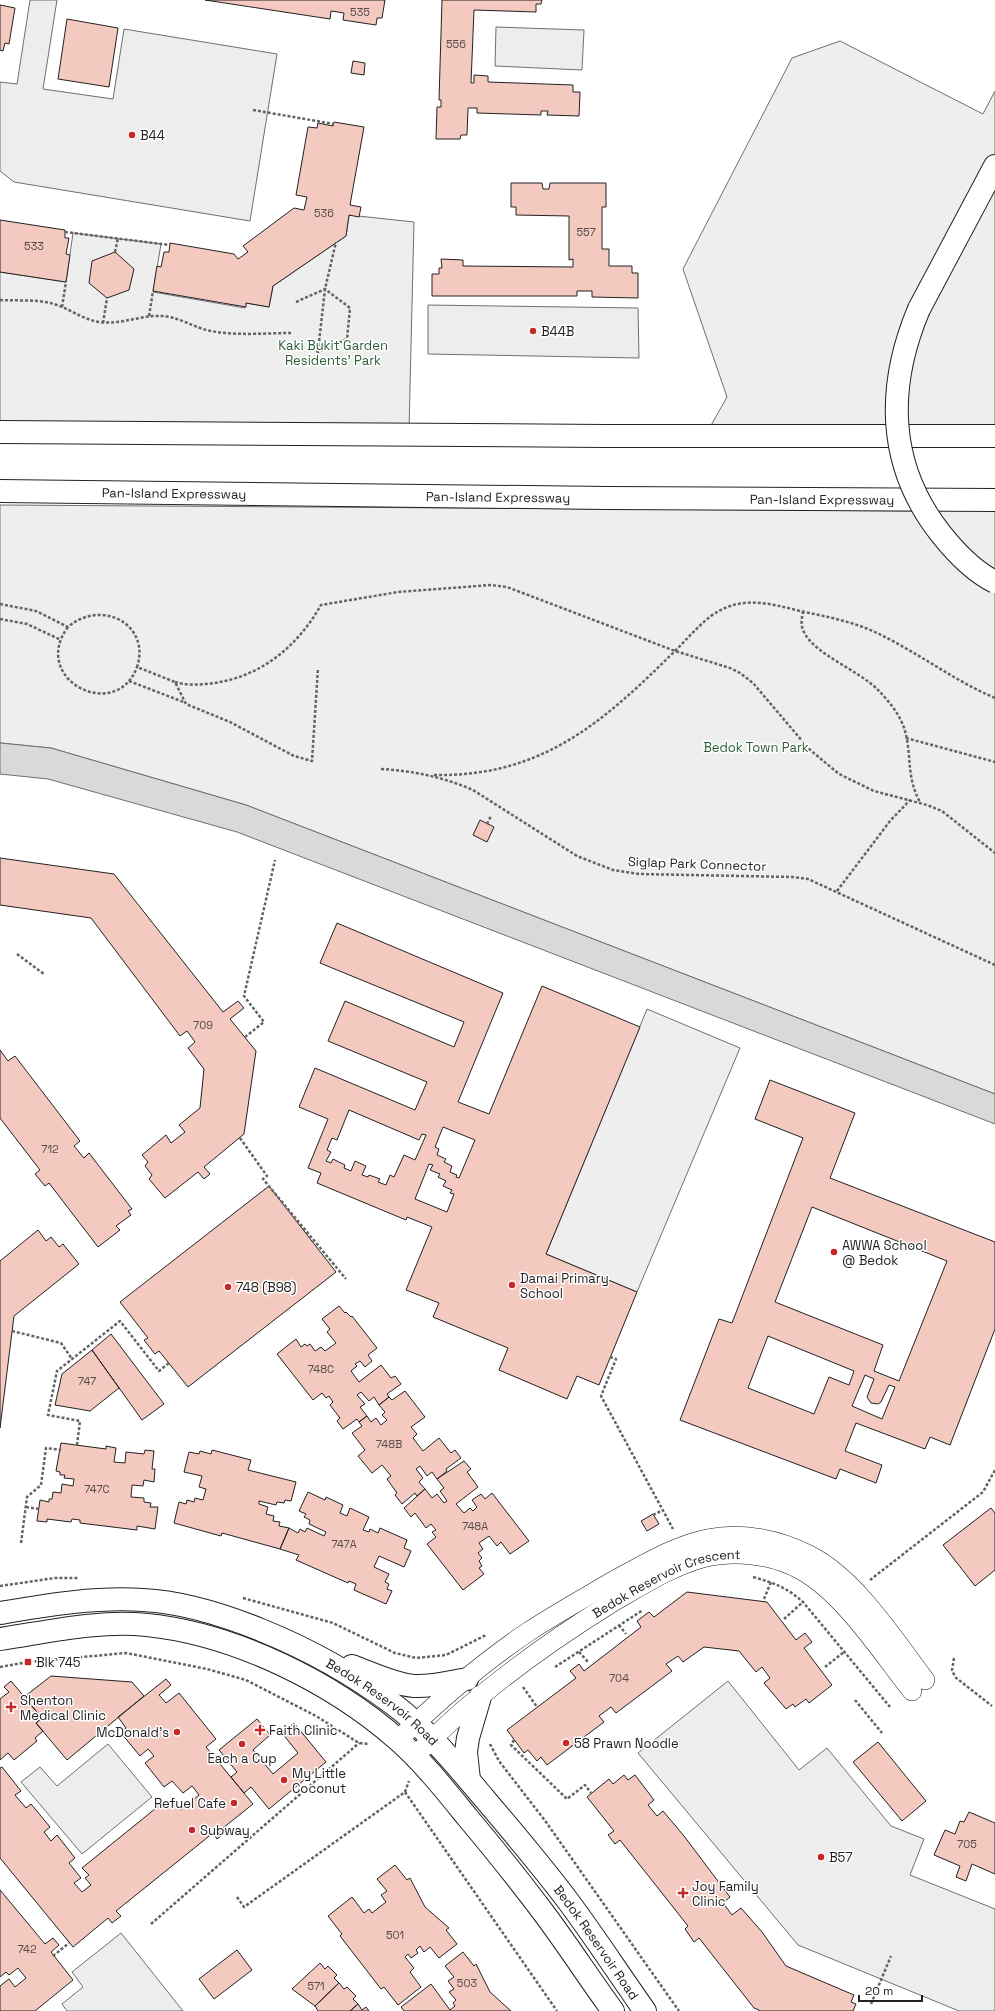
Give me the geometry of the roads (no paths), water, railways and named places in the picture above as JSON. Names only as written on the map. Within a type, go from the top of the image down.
[{"type":"main road","points":[[995,166],[919,309],[903,355],[897,392],[898,437],[904,469],[923,509],[946,541],[968,563],[995,582]]},
{"type":"main road","points":[[0,432],[606,436],[995,436]]},
{"type":"main road","name":"Pan-Island Expressway","points":[[0,491],[607,498],[995,500]]},
{"type":"main road","name":"Bedok Reservoir Road","points":[[0,1612],[70,1602],[107,1599],[144,1600],[197,1608],[252,1626],[305,1650],[369,1687],[416,1723],[432,1738],[469,1780],[566,1898],[645,2011]]},
{"type":"main road","name":"Bedok Reservoir Road","points":[[0,1639],[111,1624],[146,1625],[206,1637],[236,1646],[292,1670],[358,1710],[398,1740],[415,1756],[460,1808],[544,1913],[613,2011]]},
{"type":"main road","points":[[305,1650],[395,1682],[414,1686],[436,1685],[467,1679]]},
{"type":"main road","points":[[469,1780],[466,1752],[468,1738],[480,1697]]},
{"type":"street","name":"Bedok Reservoir Crescent","points":[[398,1740],[467,1679],[528,1632],[571,1605],[633,1570],[684,1546],[721,1537],[747,1537],[772,1541],[797,1549],[817,1559],[850,1586],[891,1636],[918,1685],[838,1599],[821,1583],[802,1571],[781,1562],[758,1556],[735,1554],[713,1556],[691,1562],[627,1594],[540,1649],[432,1738],[415,1756]]},
{"type":"place","name":"B44","points":[[132,135]]},
{"type":"place","name":"B44B","points":[[533,331]]},
{"type":"place","name":"AWWA School @ Bedok","points":[[834,1252]]},
{"type":"place","name":"Damai Primary School","points":[[512,1285]]},
{"type":"place","name":"748 (B98)","points":[[228,1287]]},
{"type":"place","name":"Blk 745","points":[[28,1662]]},
{"type":"place","name":"Shenton Medical Clinic","points":[[11,1707]]},
{"type":"place","name":"Faith Clinic","points":[[260,1730]]},
{"type":"place","name":"McDonald's","points":[[177,1732]]},
{"type":"place","name":"58 Prawn Noodle","points":[[566,1743]]},
{"type":"place","name":"Each a Cup","points":[[242,1744]]},
{"type":"place","name":"My Little Coconut","points":[[284,1780]]},
{"type":"place","name":"Refuel Cafe","points":[[234,1803]]},
{"type":"place","name":"Subway","points":[[192,1830]]},
{"type":"place","name":"B57","points":[[821,1857]]},
{"type":"place","name":"Joy Family Clinic","points":[[683,1893]]},
{"type":"park label","name":"Kaki Bukit Garden Residents' Park","points":[[333,352]]},
{"type":"park label","name":"Bedok Town Park","points":[[756,747]]}]
